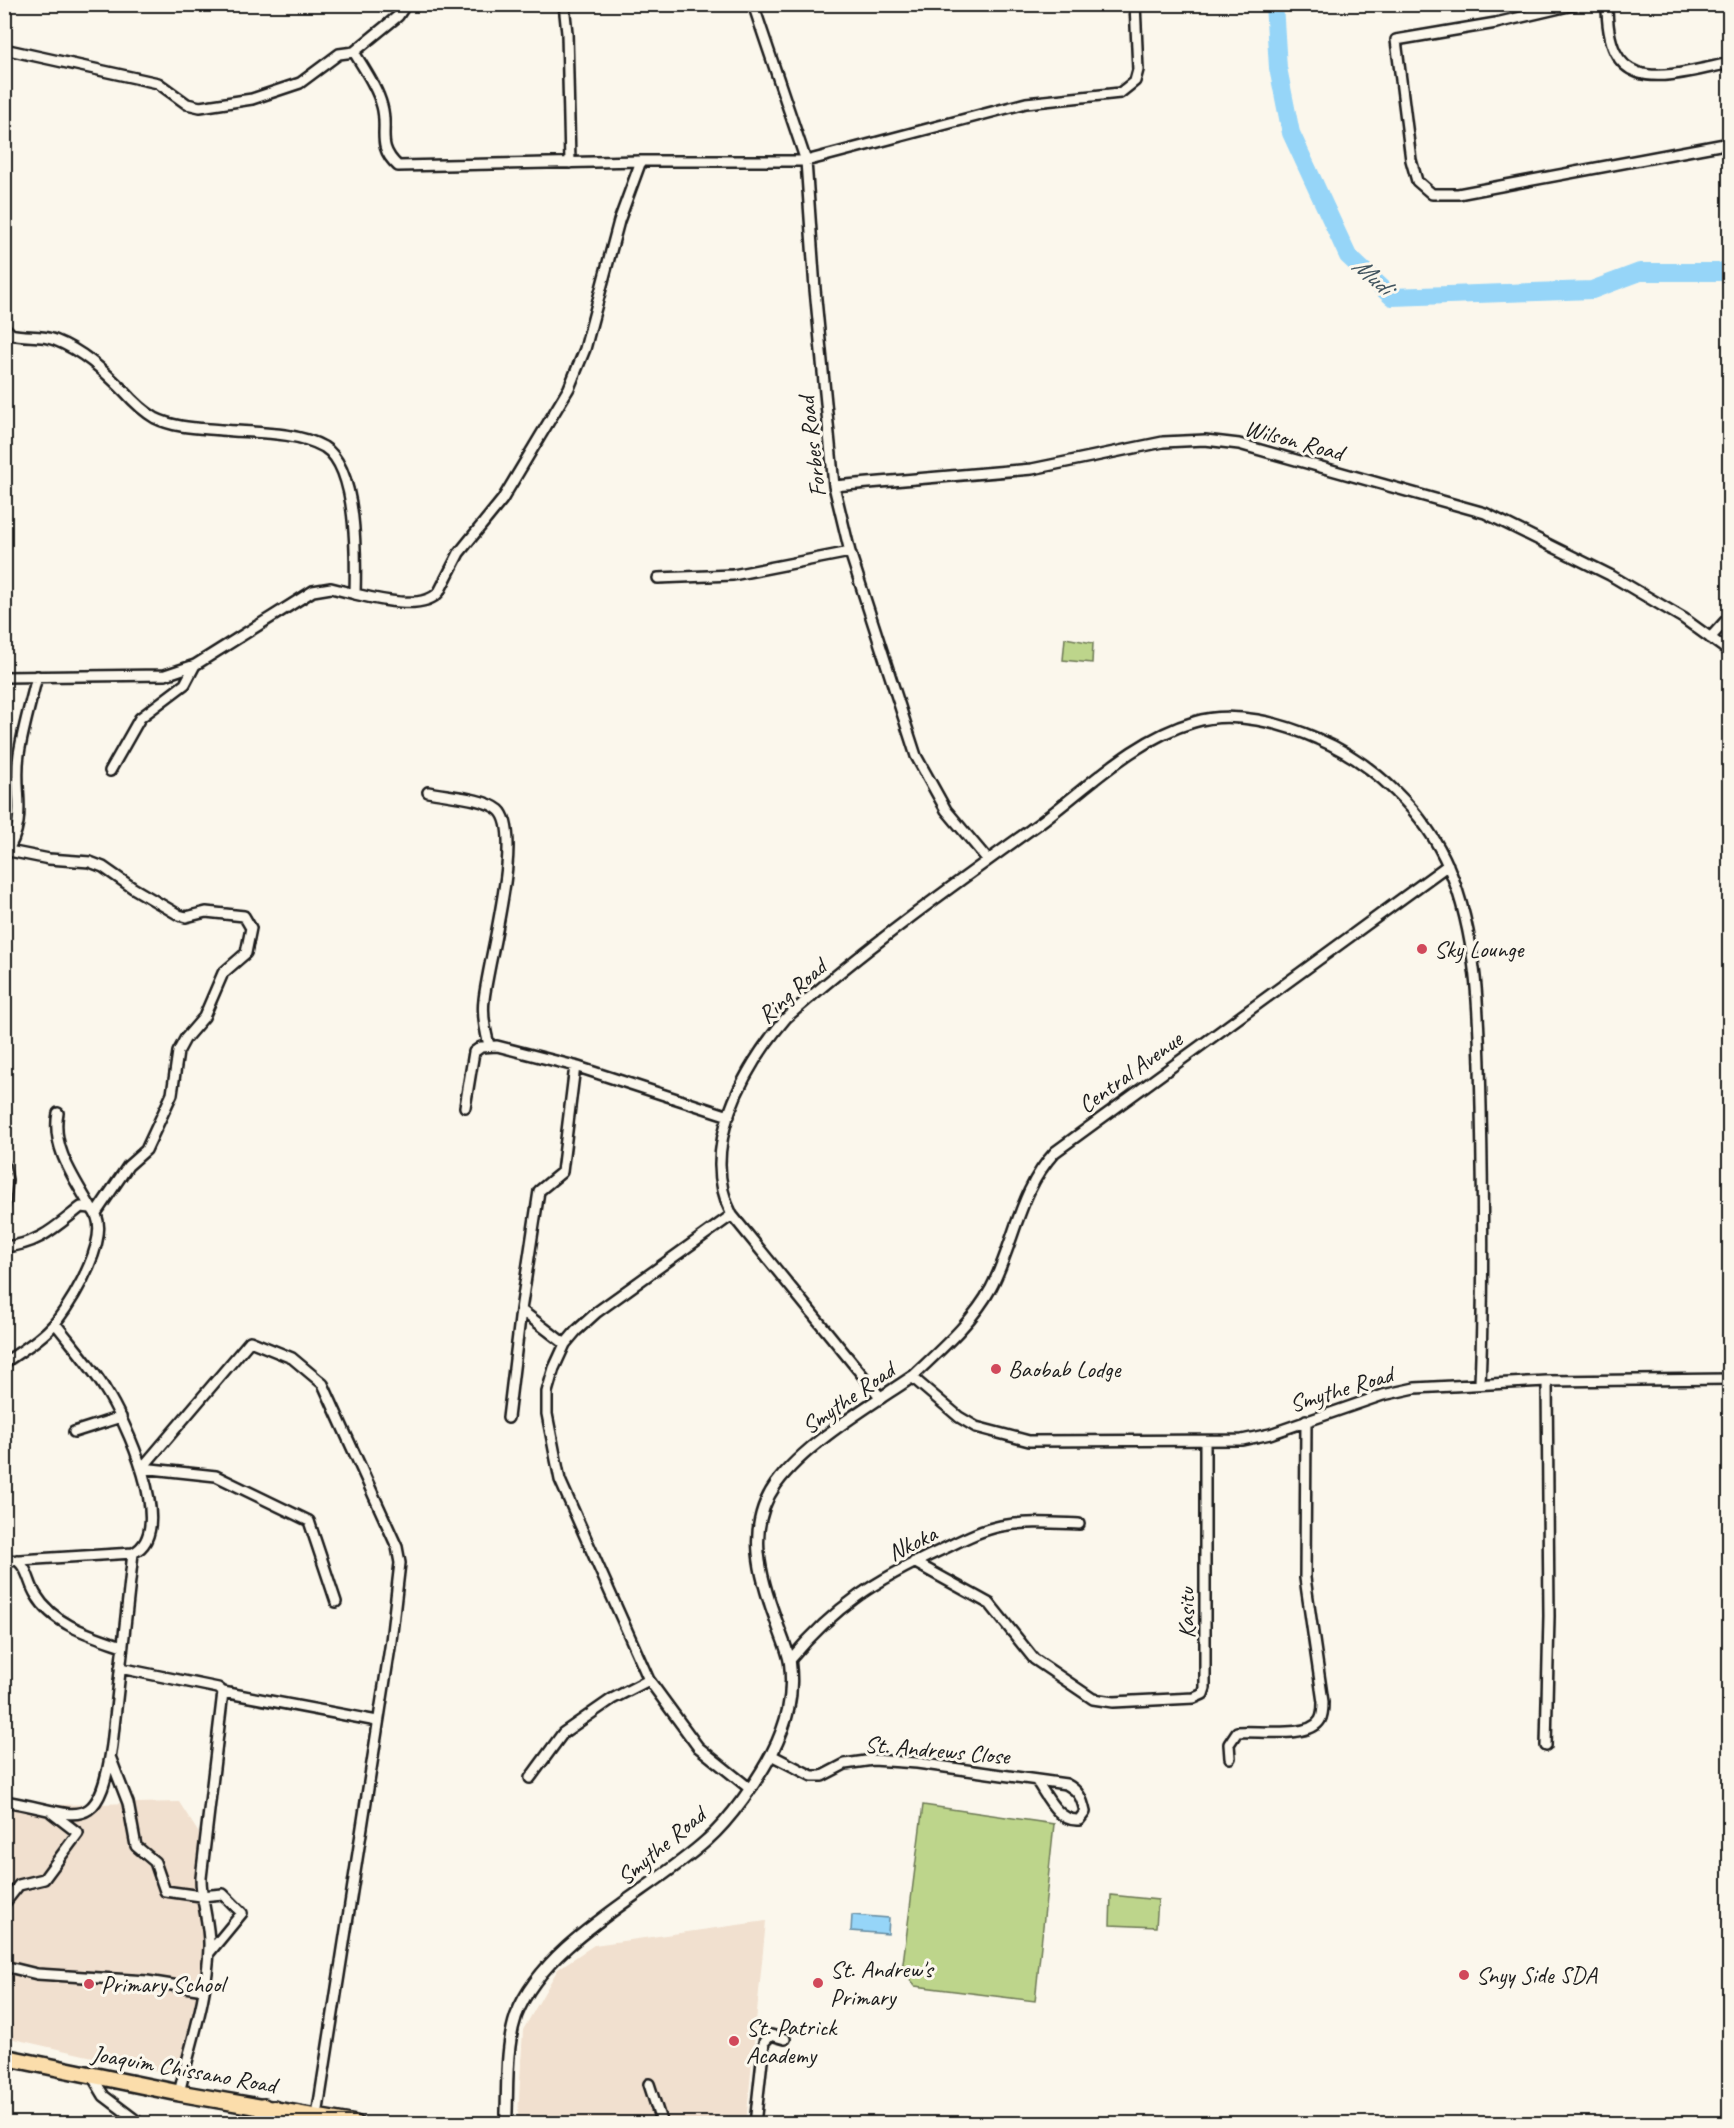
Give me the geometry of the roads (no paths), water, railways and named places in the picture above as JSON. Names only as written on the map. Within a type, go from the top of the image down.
[{"type":"highway","name":"Joaquim Chissano Road","points":[[4,2057],[179,2093],[356,2124]]},
{"type":"main road","points":[[263,2124],[269,2107]]},
{"type":"main road","points":[[269,2107],[277,2124]]},
{"type":"street","points":[[4,49],[158,83],[187,104],[200,107],[252,99],[300,83],[339,54],[354,52],[398,16],[406,4]]},
{"type":"street","points":[[564,4],[567,33],[570,163]]},
{"type":"street","name":"Forbes Road","points":[[753,4],[806,161],[814,289],[834,486],[850,552],[916,756],[946,810],[988,860]]},
{"type":"street","points":[[354,52],[382,106],[382,137],[387,156],[398,166],[641,161],[806,161],[1026,103],[1120,93],[1135,81],[1137,70],[1135,4]]},
{"type":"street","points":[[1577,4],[1496,23],[1396,40],[1411,160],[1417,181],[1432,194],[1458,194],[1730,143]]},
{"type":"street","points":[[1607,4],[1610,45],[1624,66],[1641,75],[1662,75],[1730,63]]},
{"type":"street","points":[[4,677],[165,675],[195,665],[313,591],[331,588],[389,601],[425,602],[434,598],[467,540],[502,500],[569,388],[585,349],[619,221],[641,161]]},
{"type":"street","points":[[4,327],[11,334],[49,337],[81,352],[99,366],[143,410],[156,418],[177,425],[281,436],[312,442],[333,453],[345,479],[354,529],[355,594]]},
{"type":"street","name":"Wilson Road","points":[[834,486],[1032,469],[1163,442],[1205,440],[1239,444],[1485,513],[1610,575],[1683,618],[1730,651]]},
{"type":"street","points":[[658,579],[733,575],[850,552]]},
{"type":"street","points":[[1710,638],[1730,616]]},
{"type":"street","points":[[110,771],[140,718],[185,684],[195,665]]},
{"type":"street","points":[[37,676],[19,752],[21,816],[7,854],[90,862],[103,867],[179,915],[186,917],[206,912],[244,916],[251,928],[246,953],[223,973],[204,1017],[184,1039],[178,1052],[172,1094],[146,1150],[128,1166],[94,1211]]},
{"type":"street","name":"Ring Road","points":[[881,1398],[732,1215],[722,1196],[719,1176],[720,1153],[729,1116],[743,1080],[761,1048],[786,1018],[1099,775],[1168,731],[1195,721],[1219,717],[1296,729],[1334,745],[1382,778],[1430,832],[1448,865],[1459,895],[1474,966],[1483,1170],[1484,1282],[1480,1383]]},
{"type":"street","points":[[428,792],[487,803],[500,810],[506,821],[508,844],[506,880],[484,1000],[484,1022],[489,1046]]},
{"type":"street","name":"Central Avenue","points":[[912,1377],[954,1336],[980,1305],[998,1274],[1032,1182],[1055,1152],[1448,865]]},
{"type":"street","points":[[465,1107],[474,1052],[489,1046],[575,1066],[729,1116]]},
{"type":"street","points":[[508,1418],[539,1191],[562,1172],[575,1066]]},
{"type":"street","points":[[4,1363],[55,1323],[91,1263],[99,1233],[94,1211],[60,1151],[55,1128],[58,1113]]},
{"type":"street","points":[[4,1166],[7,1180],[4,1211]]},
{"type":"street","points":[[4,1247],[26,1245],[40,1238],[81,1207],[94,1211]]},
{"type":"street","points":[[732,1215],[597,1312],[565,1344],[554,1368],[548,1392],[547,1414],[551,1446],[560,1480],[649,1680],[698,1747],[749,1788]]},
{"type":"street","points":[[521,1310],[565,1344]]},
{"type":"street","points":[[4,1561],[133,1553],[139,1550],[147,1540],[151,1515],[142,1468],[121,1417],[105,1389],[55,1323]]},
{"type":"street","points":[[142,1468],[250,1341],[292,1358],[323,1384],[397,1547],[400,1563],[391,1641],[318,2116]]},
{"type":"street","name":"Smythe Road","points":[[506,2124],[509,2065],[516,2018],[525,1996],[541,1974],[566,1949],[709,1839],[749,1788],[771,1755],[790,1708],[790,1660],[762,1578],[758,1537],[762,1510],[776,1484],[805,1453],[912,1377],[959,1417],[995,1433],[1029,1441],[1242,1440],[1270,1434],[1383,1395],[1415,1388],[1547,1381],[1730,1379]]},
{"type":"street","points":[[1546,1746],[1549,1616],[1547,1381]]},
{"type":"street","points":[[74,1432],[121,1417]]},
{"type":"street","points":[[1230,1758],[1229,1744],[1237,1732],[1311,1729],[1321,1719],[1323,1702],[1305,1578],[1306,1420]]},
{"type":"street","name":"Kasitu","points":[[914,1562],[990,1604],[1042,1667],[1093,1699],[1113,1702],[1194,1698],[1203,1694],[1205,1688],[1205,1441]]},
{"type":"street","points":[[142,1468],[216,1476],[309,1521],[336,1602]]},
{"type":"street","name":"Nkoka","points":[[790,1660],[816,1629],[840,1607],[873,1584],[914,1562],[999,1527],[1035,1522],[1079,1524]]},
{"type":"street","points":[[4,1801],[52,1814],[78,1815],[91,1809],[108,1774],[133,1553]]},
{"type":"street","points":[[17,1560],[26,1568],[34,1592],[55,1618],[122,1646]]},
{"type":"street","points":[[120,1668],[218,1688],[223,1692],[377,1721]]},
{"type":"street","points":[[530,1778],[563,1733],[612,1699],[649,1680]]},
{"type":"street","points":[[179,2093],[204,1990],[209,1953],[201,1896],[223,1692]]},
{"type":"street","name":"St. Andrews Close","points":[[771,1755],[812,1776],[822,1776],[845,1764],[873,1760],[918,1763],[1036,1780],[1065,1785],[1076,1790],[1082,1799],[1085,1812],[1078,1820],[1069,1821],[1061,1816],[1036,1780]]},
{"type":"street","points":[[110,1757],[128,1803],[136,1846],[154,1862],[165,1891],[201,1896],[223,1894],[242,1913],[209,1953]]},
{"type":"street","points":[[4,1904],[19,1885],[44,1879],[78,1833],[52,1814]]},
{"type":"street","points":[[4,1966],[37,1974],[147,1981],[204,1990]]},
{"type":"street","points":[[754,2124],[764,2042],[771,2035],[785,2039]]},
{"type":"street","points":[[92,2076],[104,2096],[141,2124]]},
{"type":"street","points":[[649,2084],[662,2124]]},
{"type":"water","points":[[852,1915],[889,1918],[888,1934],[851,1931]]},
{"type":"waterway","name":"Mudi","points":[[1274,4],[1278,68],[1291,133],[1348,256],[1392,297],[1592,290],[1640,272],[1730,272]]},
{"type":"place","name":"Sky Lounge","points":[[1422,949]]},
{"type":"place","name":"Baobab Lodge","points":[[996,1369]]},
{"type":"place","name":"Snyy Side SDA","points":[[1464,1975]]},
{"type":"place","name":"St. Andrew's Primary","points":[[818,1983]]},
{"type":"place","name":"Primary School","points":[[89,1984]]},
{"type":"place","name":"St. Patrick Academy","points":[[734,2041]]}]
